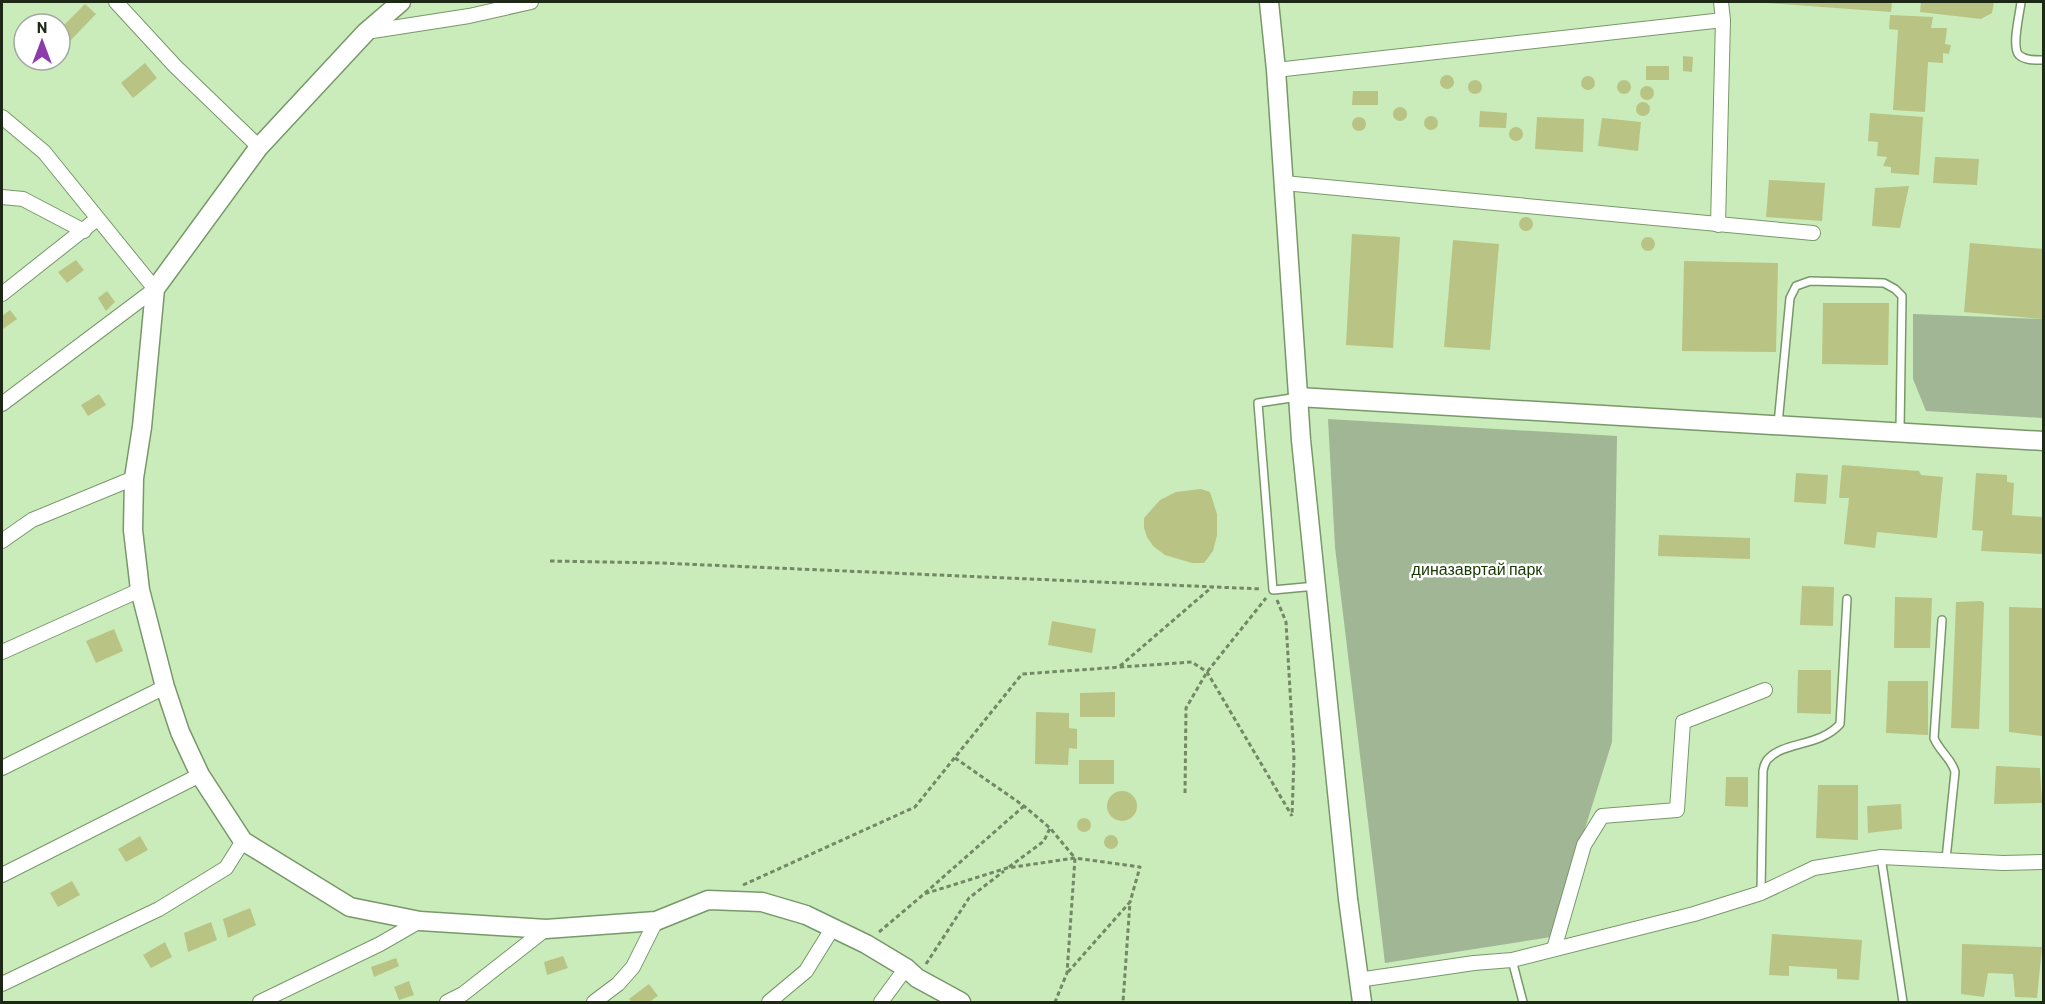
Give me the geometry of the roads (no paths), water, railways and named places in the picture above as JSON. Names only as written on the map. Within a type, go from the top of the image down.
[{"type":"street","points":[[116,2],[175,66],[260,147]]},
{"type":"street","points":[[2,404],[155,289],[260,147],[366,32],[401,2]]},
{"type":"street","points":[[366,32],[469,16],[531,2]]},
{"type":"street","points":[[1269,2],[1276,70],[1298,397],[1316,586],[1362,1002]]},
{"type":"street","points":[[1718,225],[1723,20],[1720,2]]},
{"type":"street","points":[[1276,70],[1723,20]]},
{"type":"street","points":[[2,117],[44,152],[155,289],[142,427],[134,478],[133,530],[140,590],[165,687],[180,732],[200,775],[243,841],[350,907],[420,921],[546,929],[656,921],[708,900],[762,902],[806,915],[866,944],[961,1002]]},
{"type":"street","points":[[1284,183],[1813,232]]},
{"type":"street","points":[[2,197],[23,199],[84,231]]},
{"type":"street","points":[[2,294],[98,219]]},
{"type":"street","points":[[1298,397],[2043,441]]},
{"type":"street","points":[[2,541],[32,520],[134,478]]},
{"type":"street","points":[[2,652],[140,590]]},
{"type":"street","points":[[2,768],[165,687]]},
{"type":"street","points":[[1554,949],[1584,845],[1602,816],[1677,810],[1683,722],[1765,690]]},
{"type":"street","points":[[2,875],[200,775]]},
{"type":"street","points":[[2,984],[159,909],[226,868],[243,841]]},
{"type":"street","points":[[1358,980],[1474,963],[1512,960],[1694,914],[1761,893],[1814,868],[1881,857],[2043,862]]},
{"type":"street","points":[[261,1002],[380,944],[420,921]]},
{"type":"street","points":[[594,1002],[618,984],[633,967],[656,921]]},
{"type":"street","points":[[447,1002],[463,994],[546,929]]},
{"type":"street","points":[[769,1002],[806,971],[832,929]]},
{"type":"street","points":[[881,1002],[911,973]]},
{"type":"lane","points":[[2021,2],[2015,48],[2020,56],[2030,60],[2043,60]]},
{"type":"lane","points":[[1778,425],[1790,298],[1796,286],[1810,281],[1884,283],[1902,296],[1900,433]]},
{"type":"lane","points":[[1298,397],[1258,403],[1273,590],[1316,586]]},
{"type":"lane","points":[[1761,893],[1763,771],[1769,757],[1832,733],[1840,724],[1847,599]]},
{"type":"lane","points":[[1942,620],[1934,738],[1936,745],[1953,765],[1955,772],[1946,859]]},
{"type":"lane","points":[[1881,857],[1903,1002]]},
{"type":"lane","points":[[1512,960],[1523,1002]]},
{"type":"park label","name":"диназавртай парк","points":[[1477,568]]}]
